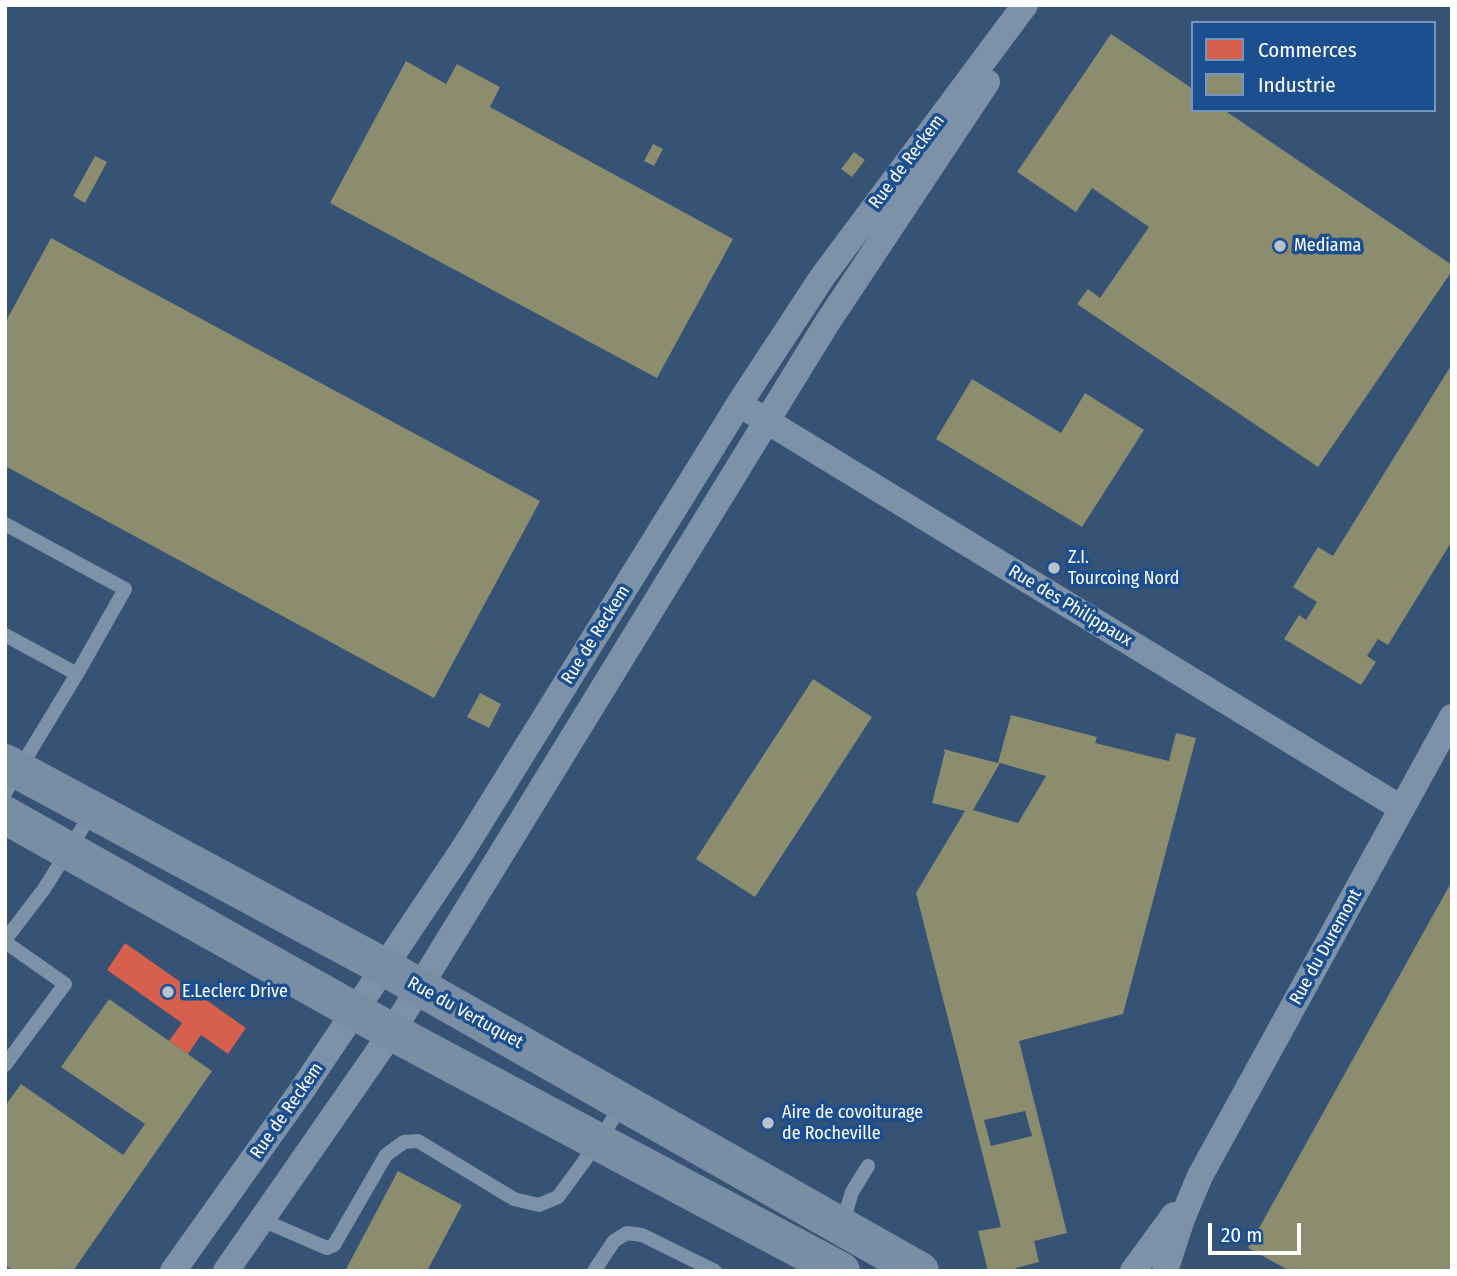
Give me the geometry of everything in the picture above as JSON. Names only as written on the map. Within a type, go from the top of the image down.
[{"type":"street","name":"Rue de Reckem","points":[[173,1271],[299,1095],[464,848],[739,404],[823,276],[1025,5]]},
{"type":"street","name":"Rue de Reckem","points":[[226,1271],[392,1032],[827,323],[1035,5]]},
{"type":"street","name":"Rue des Philippaux","points":[[739,404],[1401,808]]},
{"type":"street","name":"Rue du Duremont","points":[[1133,1271],[1200,1176],[1452,717]]},
{"type":"street","name":"Rue du Vertuquet","points":[[10,775],[94,810],[384,967],[623,1103],[835,1254]]},
{"type":"street","name":"Rue du Vertuquet","points":[[5,815],[392,1032],[599,1141],[835,1254],[920,1271]]},
{"type":"street","name":"Rue du Duremont","points":[[1165,1271],[1200,1176]]},
{"type":"lane","points":[[5,524],[125,589],[78,674],[10,775]]},
{"type":"lane","points":[[5,635],[78,674]]},
{"type":"lane","points":[[5,1065],[65,984],[5,941],[44,889],[94,810]]},
{"type":"lane","points":[[262,1220],[327,1248],[334,1245],[386,1154],[404,1142],[418,1141],[514,1199],[539,1205],[558,1196],[623,1103]]},
{"type":"lane","points":[[835,1254],[852,1192],[868,1166]]},
{"type":"lane","points":[[593,1271],[614,1241],[627,1233],[642,1235],[715,1271]]},
{"type":"building: Commerces","points":[[125,943],[246,1028],[228,1054],[201,1035],[188,1054],[169,1041],[182,1023],[107,970]]},
{"type":"building: Industrie","name":"Mediama","points":[[1111,34],[1191,88],[1191,112],[1227,112],[1452,265],[1452,271],[1318,467],[1077,304],[1088,289],[1100,298],[1149,227],[1092,188],[1076,212],[1017,172]]},
{"type":"building: Industrie","points":[[406,61],[446,84],[457,64],[500,87],[490,107],[733,239],[657,378],[330,203]]},
{"type":"building: Industrie","points":[[653,144],[663,149],[654,166],[644,161]]},
{"type":"building: Industrie","points":[[854,152],[865,160],[852,177],[841,169]]},
{"type":"building: Industrie","points":[[95,156],[107,162],[85,203],[73,196]]},
{"type":"building: Industrie","points":[[51,238],[540,501],[434,698],[5,466],[5,323]]},
{"type":"building: Industrie","points":[[1452,364],[1452,541],[1388,645],[1378,639],[1367,656],[1376,662],[1361,685],[1284,639],[1299,615],[1306,620],[1317,602],[1293,587],[1318,547],[1333,556]]},
{"type":"building: Industrie","points":[[972,379],[1061,433],[1085,393],[1144,430],[1082,527],[936,439]]},
{"type":"building: Industrie","points":[[813,679],[872,717],[755,897],[696,859]]},
{"type":"building: Industrie","points":[[480,693],[501,704],[489,728],[467,717]]},
{"type":"building: Industrie","points":[[1011,715],[1097,737],[1095,743],[1169,761],[1176,733],[1196,738],[1123,1014],[1019,1041],[1067,1233],[1034,1241],[1039,1262],[1016,1268],[1017,1271],[988,1271],[978,1231],[1001,1227],[916,893],[965,811],[932,803],[945,752],[943,749],[998,763]],"holes":[[[1000,763],[1046,776],[1018,823],[973,810]],[[1025,1111],[1032,1136],[991,1146],[984,1120]]]},
{"type":"building: Industrie","points":[[1452,881],[1452,1271],[1290,1271],[1248,1248]]},
{"type":"building: Industrie","points":[[109,999],[212,1071],[73,1271],[14,1271],[5,1265],[5,1106],[21,1084],[123,1155],[145,1124],[61,1067]]},
{"type":"building: Industrie","points":[[398,1171],[462,1205],[427,1271],[345,1271]]},
{"type":"place","name":"Mediama","points":[[1280,246]]},
{"type":"place","name":"Z.I. Tourcoing Nord","points":[[1054,568]]},
{"type":"place","name":"E.Leclerc Drive","points":[[168,992]]},
{"type":"place","name":"Aire de covoiturage de Rocheville","points":[[768,1123]]}]
